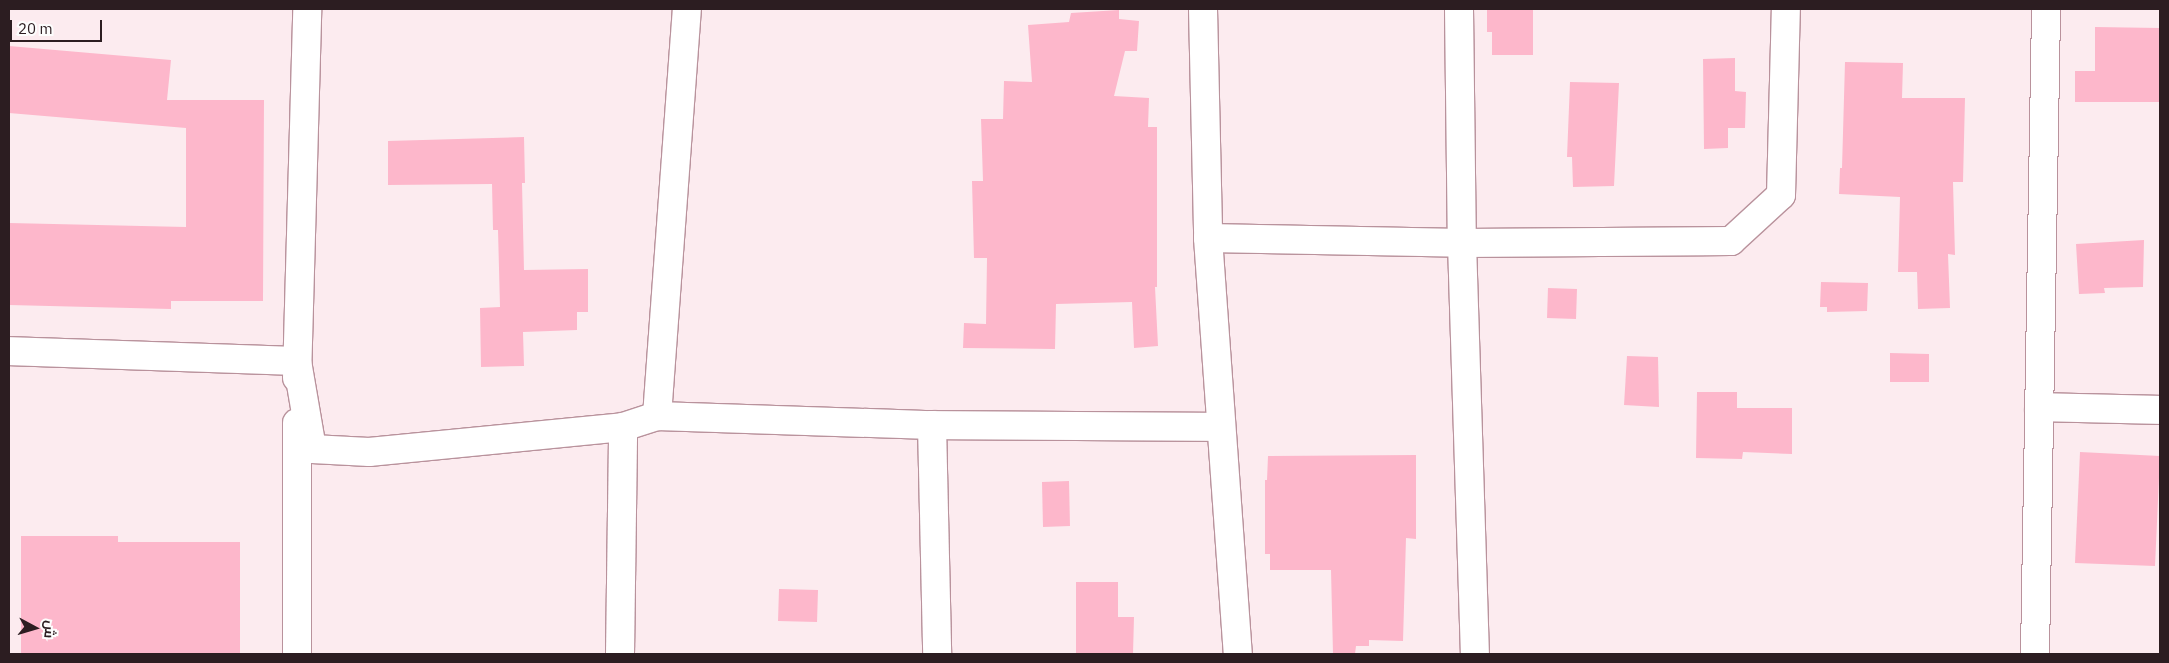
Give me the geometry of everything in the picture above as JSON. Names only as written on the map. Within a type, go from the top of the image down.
[{"type":"street","points":[[296,654],[297,360],[307,9]]},
{"type":"street","points":[[657,416],[687,9]]},
{"type":"street","points":[[1203,9],[1208,238],[1220,427],[1238,654]]},
{"type":"street","points":[[1460,9],[1462,243],[1474,654]]},
{"type":"street","points":[[1208,238],[1462,243],[1731,241],[1781,195],[1786,9]]},
{"type":"street","points":[[2035,654],[2046,9]]},
{"type":"street","points":[[9,352],[297,360]]},
{"type":"street","points":[[297,360],[312,449],[369,452],[623,426],[657,416],[932,425],[1220,427]]},
{"type":"street","points":[[2039,406],[2160,410]]},
{"type":"street","points":[[932,425],[937,654]]},
{"type":"street","points":[[620,654],[623,426]]},
{"type":"building","points":[[1487,9],[1533,9],[1533,55],[1492,55],[1492,32],[1487,32]]},
{"type":"building","points":[[1119,10],[1119,19],[1139,21],[1137,51],[1125,51],[1114,96],[1149,98],[1148,127],[1157,127],[1157,287],[1155,287],[1158,346],[1134,348],[1132,302],[1056,304],[1055,349],[963,348],[964,323],[986,324],[987,258],[974,258],[972,181],[983,181],[981,119],[1003,119],[1004,81],[1032,82],[1028,25],[1069,22],[1071,13]]},
{"type":"building","points":[[2095,27],[2160,28],[2160,102],[2075,102],[2075,71],[2095,71]]},
{"type":"building","points":[[9,46],[171,60],[167,100],[264,100],[263,301],[171,301],[171,309],[9,305],[9,223],[186,227],[186,128],[9,113]]},
{"type":"building","points":[[1735,58],[1735,91],[1746,92],[1745,128],[1728,128],[1728,148],[1704,149],[1703,59]]},
{"type":"building","points":[[1845,62],[1903,63],[1902,98],[1965,98],[1963,182],[1953,182],[1955,255],[1948,254],[1950,308],[1918,309],[1917,272],[1898,272],[1900,197],[1839,194],[1840,168],[1842,168]]},
{"type":"building","points":[[1570,82],[1619,83],[1614,186],[1573,187],[1572,157],[1567,157]]},
{"type":"building","points":[[524,137],[525,183],[522,183],[524,270],[588,269],[588,312],[577,312],[577,330],[523,332],[524,366],[481,367],[480,308],[500,307],[498,230],[493,230],[492,184],[388,185],[388,141]]},
{"type":"building","points":[[2144,240],[2143,287],[2104,288],[2105,293],[2079,294],[2076,244]]},
{"type":"building","points":[[1821,282],[1868,283],[1867,311],[1827,312],[1827,307],[1820,307]]},
{"type":"building","points":[[1548,288],[1577,289],[1576,319],[1547,318]]},
{"type":"building","points":[[1890,353],[1929,354],[1929,382],[1890,382]]},
{"type":"building","points":[[1627,356],[1658,357],[1659,407],[1624,405]]},
{"type":"building","points":[[1697,392],[1737,392],[1737,408],[1792,408],[1792,454],[1743,452],[1742,459],[1696,458]]},
{"type":"building","points":[[2080,452],[2160,456],[2155,566],[2075,563]]},
{"type":"building","points":[[1416,455],[1416,539],[1406,538],[1403,641],[1369,640],[1369,646],[1356,646],[1355,654],[1333,654],[1331,570],[1270,570],[1270,554],[1265,554],[1265,480],[1267,480],[1268,456]]},
{"type":"building","points":[[1069,481],[1070,526],[1043,527],[1042,482]]},
{"type":"building","points":[[21,536],[118,536],[118,542],[240,542],[240,654],[21,654]]},
{"type":"building","points":[[1076,582],[1118,582],[1118,617],[1134,617],[1133,654],[1076,654]]},
{"type":"building","points":[[779,589],[818,590],[817,622],[778,621]]}]
